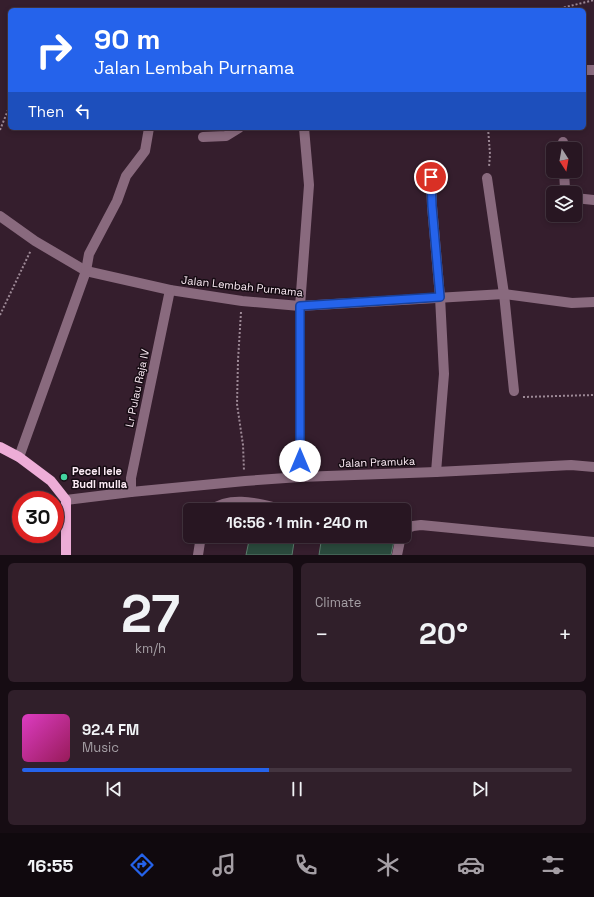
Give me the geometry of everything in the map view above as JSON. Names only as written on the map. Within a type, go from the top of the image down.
[{"type":"main road","points":[[0,447],[19,457],[51,481],[66,500],[66,555]]},
{"type":"street","points":[[19,457],[86,271],[89,254],[117,201],[126,176],[145,151],[149,130]]},
{"type":"street","points":[[203,138],[226,136],[236,130]]},
{"type":"street","points":[[300,476],[300,306],[308,185],[304,130]]},
{"type":"street","points":[[431,177],[444,374],[436,472]]},
{"type":"street","points":[[487,178],[504,294],[514,392]]},
{"type":"street","points":[[582,199],[594,200]]},
{"type":"street","name":"Jalan Lembah Purnama","points":[[0,216],[35,242],[86,271],[170,290],[242,301],[300,306],[504,294],[572,303],[594,302]]},
{"type":"street","name":"Lr Pulau Raja IV","points":[[131,492],[131,478],[170,290]]},
{"type":"street","name":"Jalan Pramuka","points":[[66,500],[245,480],[300,476],[436,472],[571,465],[594,467]]},
{"type":"street","points":[[227,503],[236,501],[247,503]]},
{"type":"street","points":[[411,527],[421,525],[594,542]]},
{"type":"street","points":[[198,555],[200,543]]},
{"type":"street","points":[[397,555],[400,543]]},
{"type":"path","points":[[562,8],[594,0]]},
{"type":"path","points":[[0,130],[8,110]]},
{"type":"path","points":[[487,178],[490,154],[488,130]]},
{"type":"path","points":[[0,315],[35,242]]},
{"type":"path","points":[[242,301],[237,404],[243,445],[245,480]]},
{"type":"path","points":[[514,392],[520,396],[527,397],[594,395]]},
{"type":"building","points":[[249,543],[294,543],[292,555],[246,555]]},
{"type":"building","points":[[321,543],[394,543],[391,555],[319,555]]},
{"type":"place","name":"Pecel lele Budi mulia","points":[[64,477]]},
{"type":"route","points":[[300,461],[300,306],[440,297],[431,177]]}]
